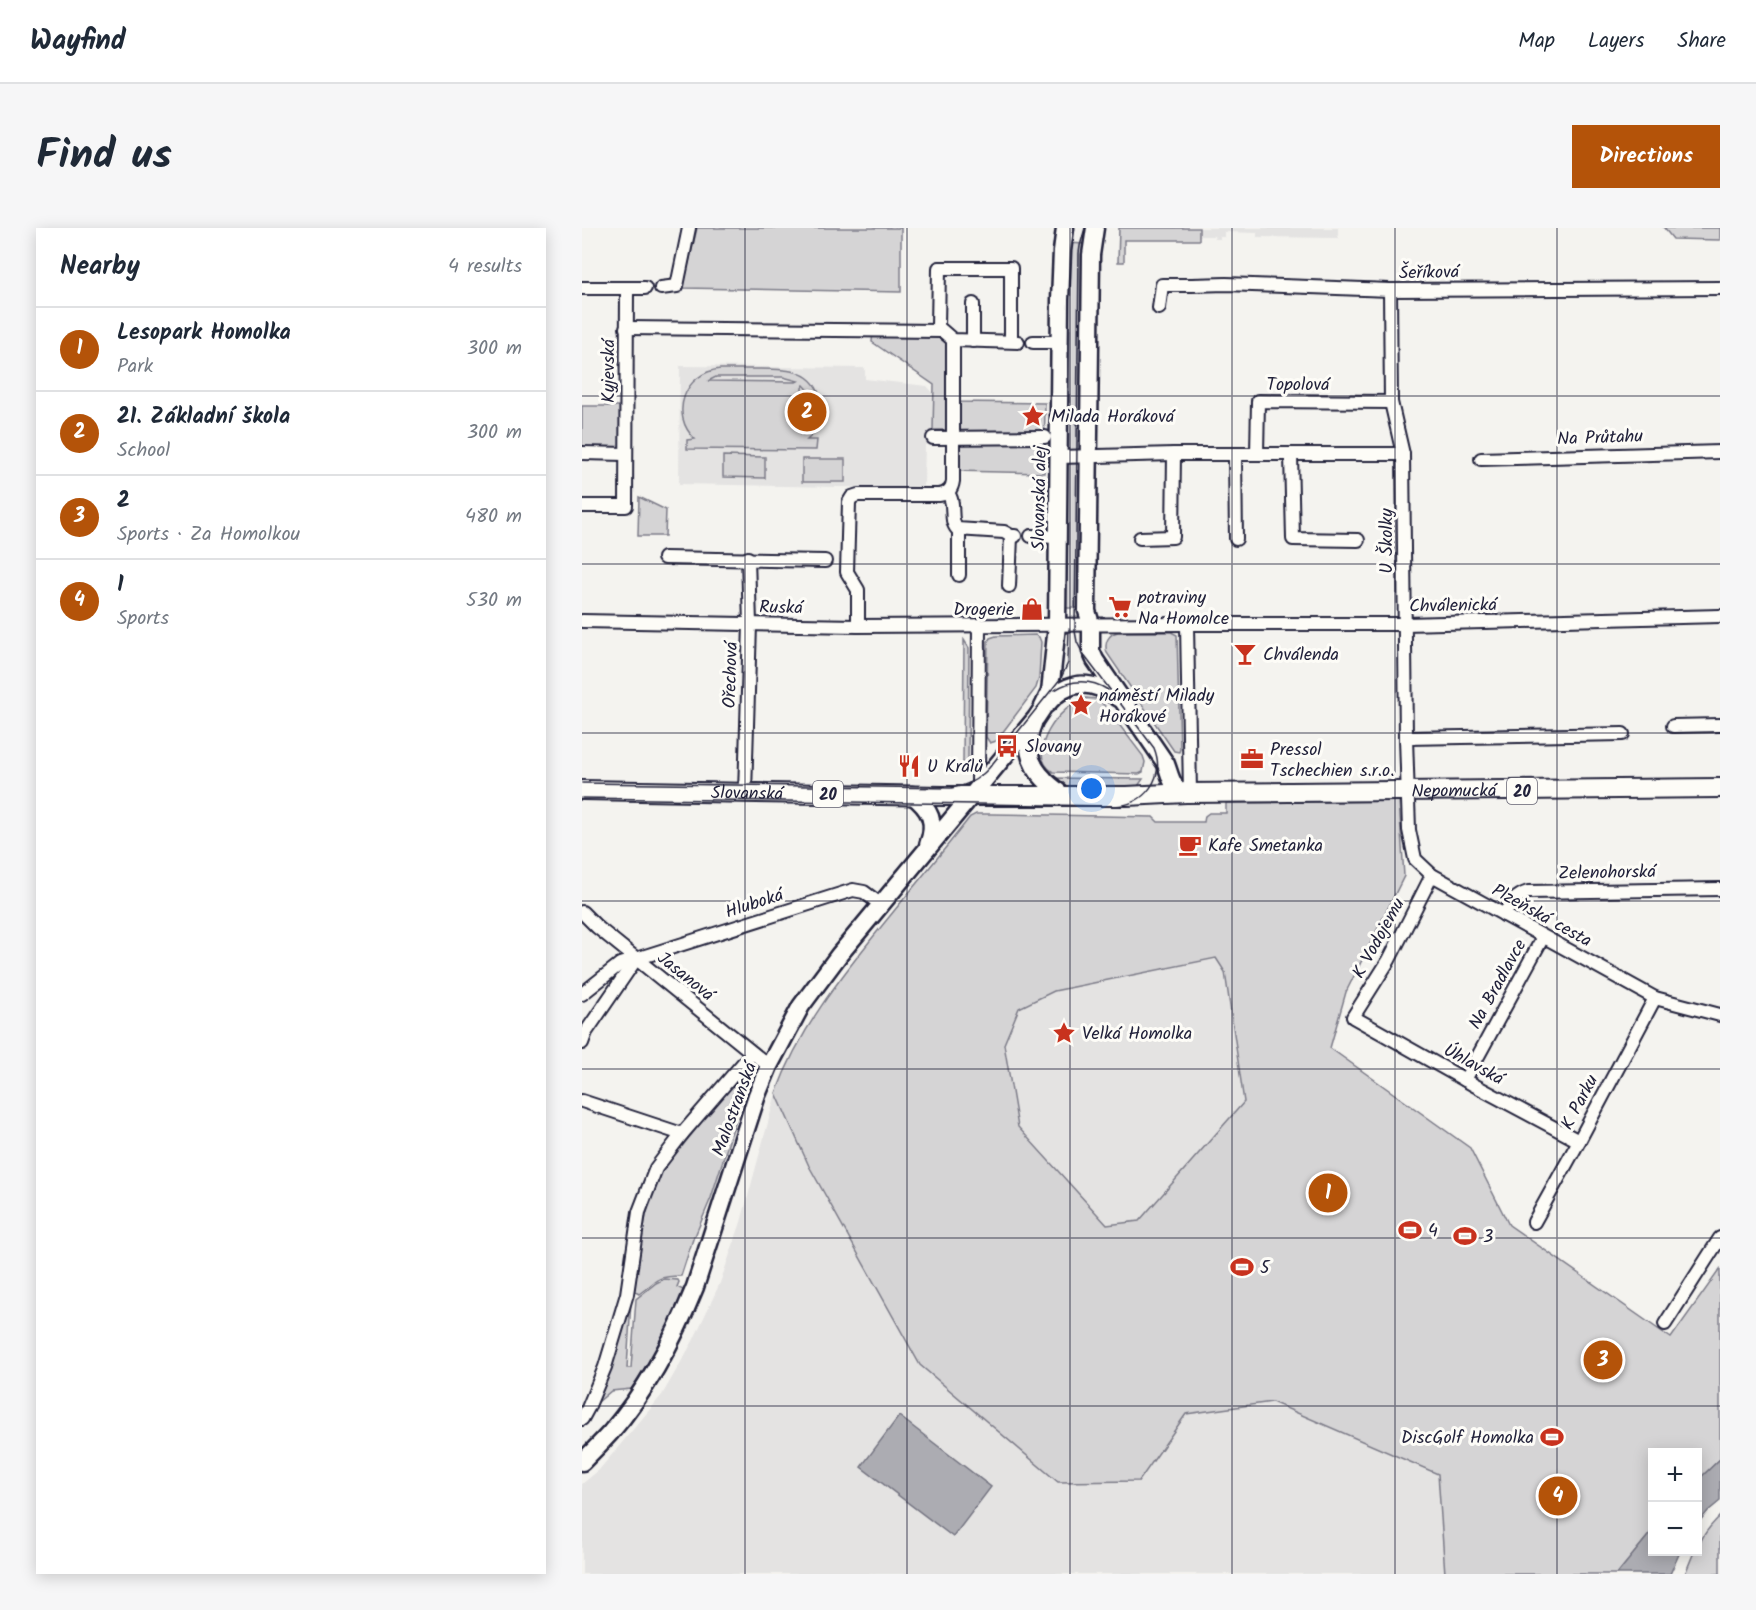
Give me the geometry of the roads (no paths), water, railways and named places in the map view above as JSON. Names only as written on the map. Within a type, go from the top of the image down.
[{"type":"main road","name":"Slovanská alej","points":[[1057,625],[1060,342],[1062,251],[1065,228]]},
{"type":"main road","points":[[1095,228],[1091,255],[1087,611],[1091,624],[1093,655],[1167,764],[1170,780],[1179,790],[1188,793]]},
{"type":"main road","points":[[1057,625],[1050,692],[1029,737],[1028,749],[1032,762],[1044,779],[1062,795]]},
{"type":"main road","points":[[975,792],[1039,713],[1061,690],[1079,684],[1092,685],[1103,689],[1126,705]]},
{"type":"main road","points":[[1155,795],[1166,783],[1168,772]]},
{"type":"main road","name":"Nepomucká","points":[[1188,793],[1720,788]]},
{"type":"main road","name":"Slovanská","points":[[582,790],[912,795]]},
{"type":"main road","name":"20","points":[[912,795],[975,792],[1062,795],[1188,793]]},
{"type":"main road","name":"Malostranská","points":[[582,1462],[612,1431],[638,1396],[661,1361],[683,1317],[695,1287],[757,1095],[769,1066],[801,1006],[838,954],[975,792]]},
{"type":"main road","points":[[912,795],[925,807],[932,821],[930,838],[922,853]]},
{"type":"street","points":[[661,288],[677,286],[689,228]]},
{"type":"street","points":[[626,328],[940,329],[953,340],[1014,342],[1011,268],[939,268],[940,329]]},
{"type":"street","name":"Šeříková","points":[[1159,308],[1162,285],[1226,284],[1390,290],[1720,288]]},
{"type":"street","points":[[582,288],[645,288]]},
{"type":"street","name":"Kyjevská","points":[[582,506],[626,506],[627,289]]},
{"type":"street","name":"U Školky","points":[[1390,290],[1391,402],[1403,454],[1408,792]]},
{"type":"street","points":[[973,304],[973,340]]},
{"type":"street","points":[[858,626],[858,590],[847,572],[848,505],[850,499],[858,495],[939,495],[951,489],[953,481],[953,340]]},
{"type":"street","points":[[1033,342],[1060,342]]},
{"type":"street","name":"Topolová","points":[[1257,454],[1258,401],[1391,402]]},
{"type":"street","points":[[933,438],[1045,437]]},
{"type":"street","name":"Na Průtahu","points":[[1480,459],[1720,452]]},
{"type":"street","points":[[582,453],[625,454]]},
{"type":"street","points":[[1140,538],[1173,537],[1174,454]]},
{"type":"street","points":[[1059,457],[1174,454],[1403,454]]},
{"type":"street","points":[[1235,454],[1236,539]]},
{"type":"street","points":[[1291,454],[1293,539],[1358,540]]},
{"type":"street","points":[[947,492],[952,498],[954,526],[959,530],[1004,532],[1013,536],[1009,586]]},
{"type":"street","points":[[958,575],[959,530]]},
{"type":"street","points":[[1031,536],[1058,537]]},
{"type":"street","points":[[664,558],[825,561]]},
{"type":"street","name":"Ořechová","points":[[745,793],[750,624],[748,558]]},
{"type":"street","name":"Chválenická","points":[[1187,624],[1404,624],[1720,616]]},
{"type":"street","name":"Ruská","points":[[582,621],[858,626],[979,625]]},
{"type":"street","points":[[975,792],[979,625],[1187,624],[1188,793]]},
{"type":"street","points":[[1673,726],[1720,726]]},
{"type":"street","points":[[1406,738],[1623,734]]},
{"type":"street","name":"Plzeňská cesta","points":[[1408,792],[1409,830],[1415,859],[1432,874],[1655,998],[1720,1015]]},
{"type":"street","name":"K Vodojemu","points":[[1353,1017],[1389,960],[1432,874]]},
{"type":"street","name":"Zelenohorská","points":[[1504,915],[1519,895],[1528,892],[1720,889]]},
{"type":"street","name":"Hluboká","points":[[582,994],[620,964],[853,890],[864,892],[880,904]]},
{"type":"street","name":"Jasanová","points":[[582,912],[597,927],[769,1066]]},
{"type":"street","name":"Na Bradlavce","points":[[1465,1080],[1543,937]]},
{"type":"street","points":[[582,1043],[586,1032],[636,959]]},
{"type":"street","name":"K Parku","points":[[1534,1222],[1655,998]]},
{"type":"street","name":"Úhlavská","points":[[1353,1017],[1579,1141]]},
{"type":"street","name":"Malostranská","points":[[584,1411],[605,1367],[627,1294],[639,1212],[656,1168],[682,1134],[752,1053]]},
{"type":"street","points":[[582,1101],[682,1134]]},
{"type":"street","points":[[1665,1324],[1720,1238]]},
{"type":"tram line","points":[[582,798],[1114,806],[1135,801],[1150,788],[1157,770],[1154,748],[1083,654],[1075,631],[1079,253],[1085,228]]},
{"type":"tram line","points":[[582,783],[951,788],[962,786],[981,776],[989,768],[1061,678],[1068,663],[1069,629]]},
{"type":"tram line","points":[[1055,690],[1074,682],[1088,682],[1108,690]]},
{"type":"place","name":"21. Základní škola","points":[[807,412]]},
{"type":"place","name":"Milada Horáková","points":[[1033,416]]},
{"type":"place","name":"potraviny Na Homolce","points":[[1120,607]]},
{"type":"place","name":"Drogerie","points":[[1032,609]]},
{"type":"place","name":"Chválenda","points":[[1245,654]]},
{"type":"place","name":"náměstí Milady Horákové","points":[[1081,705]]},
{"type":"place","name":"Slovany","points":[[1007,746]]},
{"type":"place","name":"Pressol Tschechien s.r.o.","points":[[1252,759]]},
{"type":"place","name":"U Králů","points":[[909,766]]},
{"type":"place","name":"Kafe Smetanka","points":[[1190,845]]},
{"type":"place","name":"Velká Homolka","points":[[1064,1033]]},
{"type":"place","name":"Lesopark Homolka","points":[[1328,1193]]},
{"type":"place","name":"4","points":[[1410,1230]]},
{"type":"place","name":"3","points":[[1465,1236]]},
{"type":"place","name":"5","points":[[1242,1267]]},
{"type":"place","name":"2","points":[[1603,1360]]},
{"type":"place","name":"DiscGolf Homolka","points":[[1552,1437]]},
{"type":"place","name":"1","points":[[1558,1496]]}]
